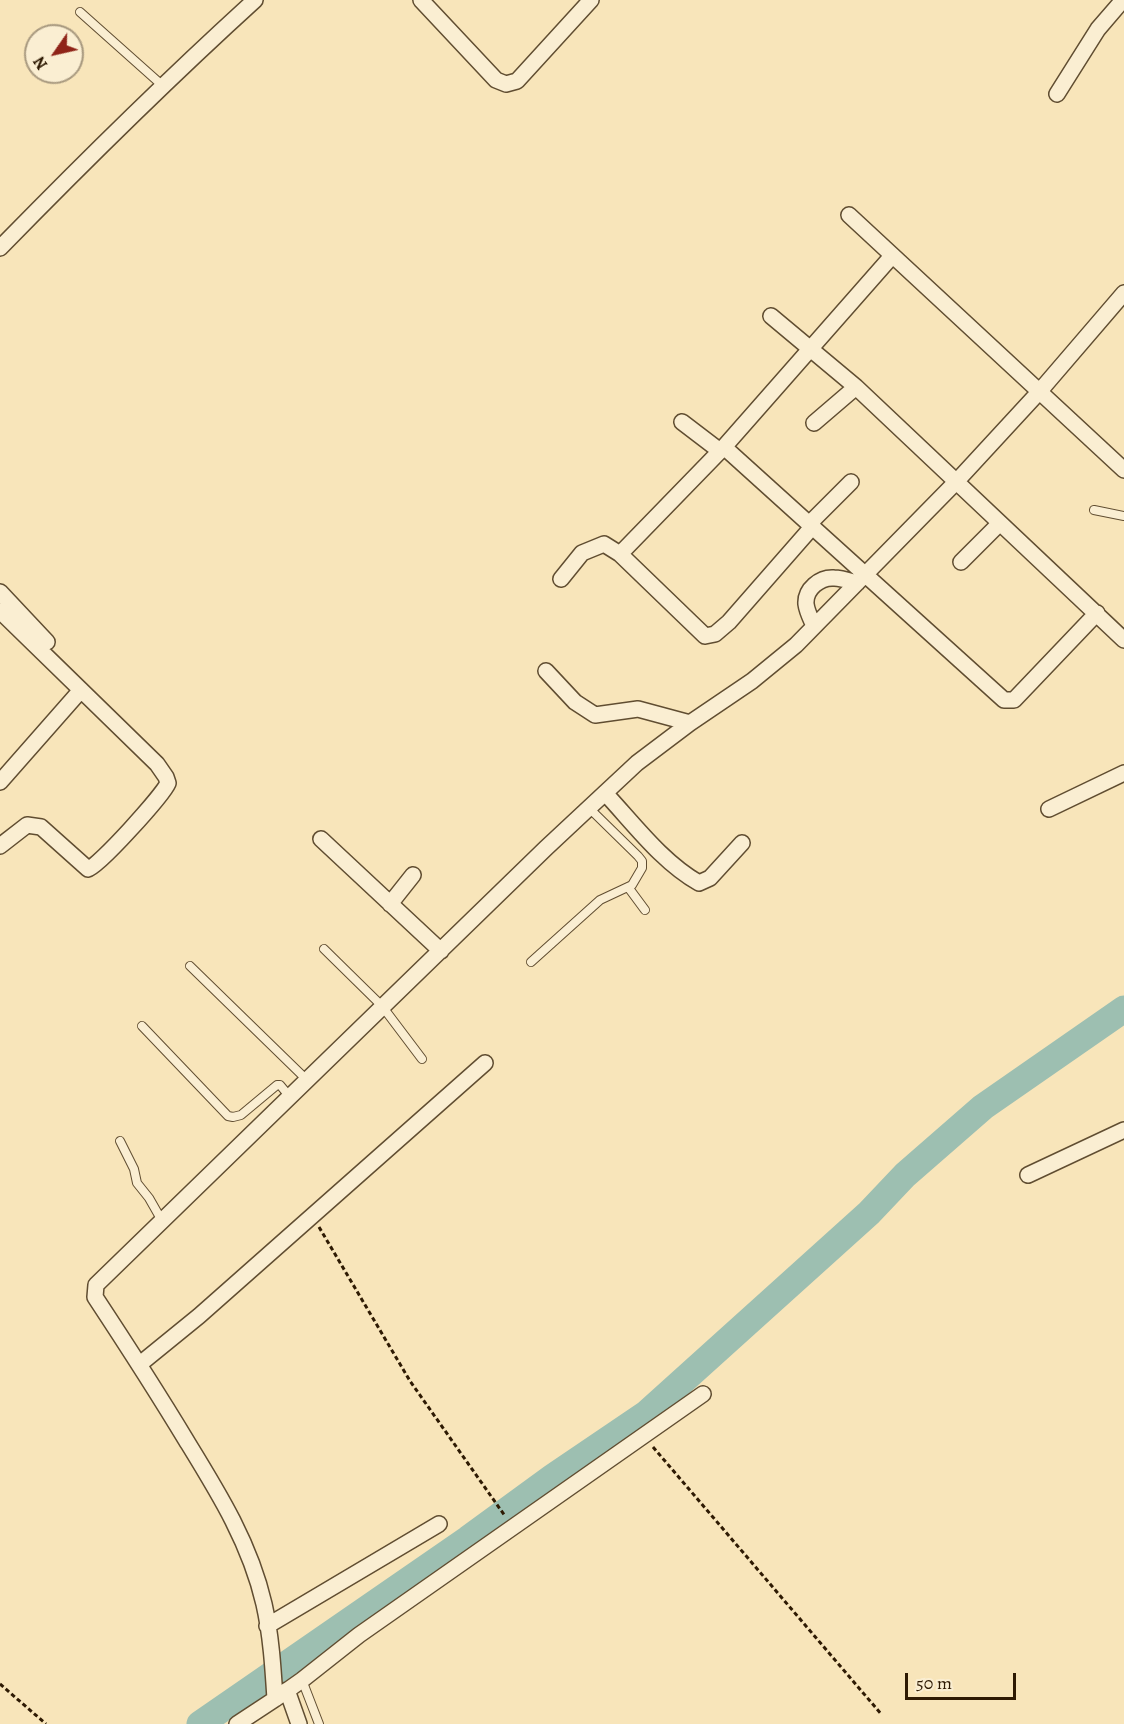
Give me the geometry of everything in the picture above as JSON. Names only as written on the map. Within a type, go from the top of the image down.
[{"type":"street","points":[[0,248],[255,0]]},
{"type":"street","points":[[421,0],[496,80],[506,84],[517,81],[591,0]]},
{"type":"street","points":[[1057,94],[1098,29],[1123,0]]},
{"type":"street","points":[[849,215],[1124,470]]},
{"type":"street","points":[[620,554],[722,449],[892,256]]},
{"type":"street","points":[[299,1724],[279,1692],[261,1593],[234,1520],[140,1364],[95,1297],[96,1284],[546,848],[637,763],[752,681],[795,645],[956,482],[1039,392],[1124,293]]},
{"type":"street","points":[[771,315],[856,387],[1124,640]]},
{"type":"street","points":[[814,423],[856,387]]},
{"type":"street","points":[[682,422],[722,449],[811,524],[861,579],[1004,700],[1014,700],[1097,613]]},
{"type":"street","points":[[561,579],[582,553],[604,544],[620,554],[705,636],[715,634],[729,622],[811,524],[851,482]]},
{"type":"street","points":[[961,562],[1000,523]]},
{"type":"street","points":[[814,626],[806,607],[806,599],[818,582],[834,578],[861,579]]},
{"type":"street","points":[[0,592],[48,642]]},
{"type":"street","points":[[0,611],[157,764],[166,777],[167,787],[92,868],[88,869],[41,827],[33,825],[27,825],[0,846]]},
{"type":"street","points":[[546,671],[575,702],[594,715],[638,709],[690,723]]},
{"type":"street","points":[[0,782],[81,690]]},
{"type":"street","points":[[1049,809],[1124,773]]},
{"type":"street","points":[[605,793],[664,856],[699,883],[710,878],[742,843]]},
{"type":"street","points":[[321,839],[441,951]]},
{"type":"street","points":[[390,904],[413,875]]},
{"type":"street","points":[[140,1364],[208,1309],[485,1063]]},
{"type":"street","points":[[1028,1175],[1124,1130]]},
{"type":"street","points":[[237,1724],[279,1692],[302,1680],[359,1635],[704,1394]]},
{"type":"street","points":[[267,1626],[439,1524]]},
{"type":"lane","points":[[80,12],[164,86]]},
{"type":"lane","points":[[1094,510],[1124,516]]},
{"type":"lane","points":[[531,962],[600,900],[632,885],[642,868],[642,861],[589,808]]},
{"type":"lane","points":[[628,887],[645,910]]},
{"type":"lane","points":[[324,950],[382,1006],[422,1059]]},
{"type":"lane","points":[[190,966],[307,1080]]},
{"type":"lane","points":[[142,1026],[228,1116],[241,1115],[277,1085],[280,1085],[290,1097]]},
{"type":"lane","points":[[120,1141],[134,1169],[137,1183],[161,1220]]},
{"type":"lane","points":[[302,1680],[319,1724]]},
{"type":"path","points":[[318,1227],[410,1381],[497,1505]]},
{"type":"path","points":[[644,1436],[882,1715]]},
{"type":"path","points":[[0,1684],[45,1724]]},
{"type":"waterway","points":[[200,1724],[646,1414],[869,1213],[905,1175],[983,1107],[1124,1009]]}]
